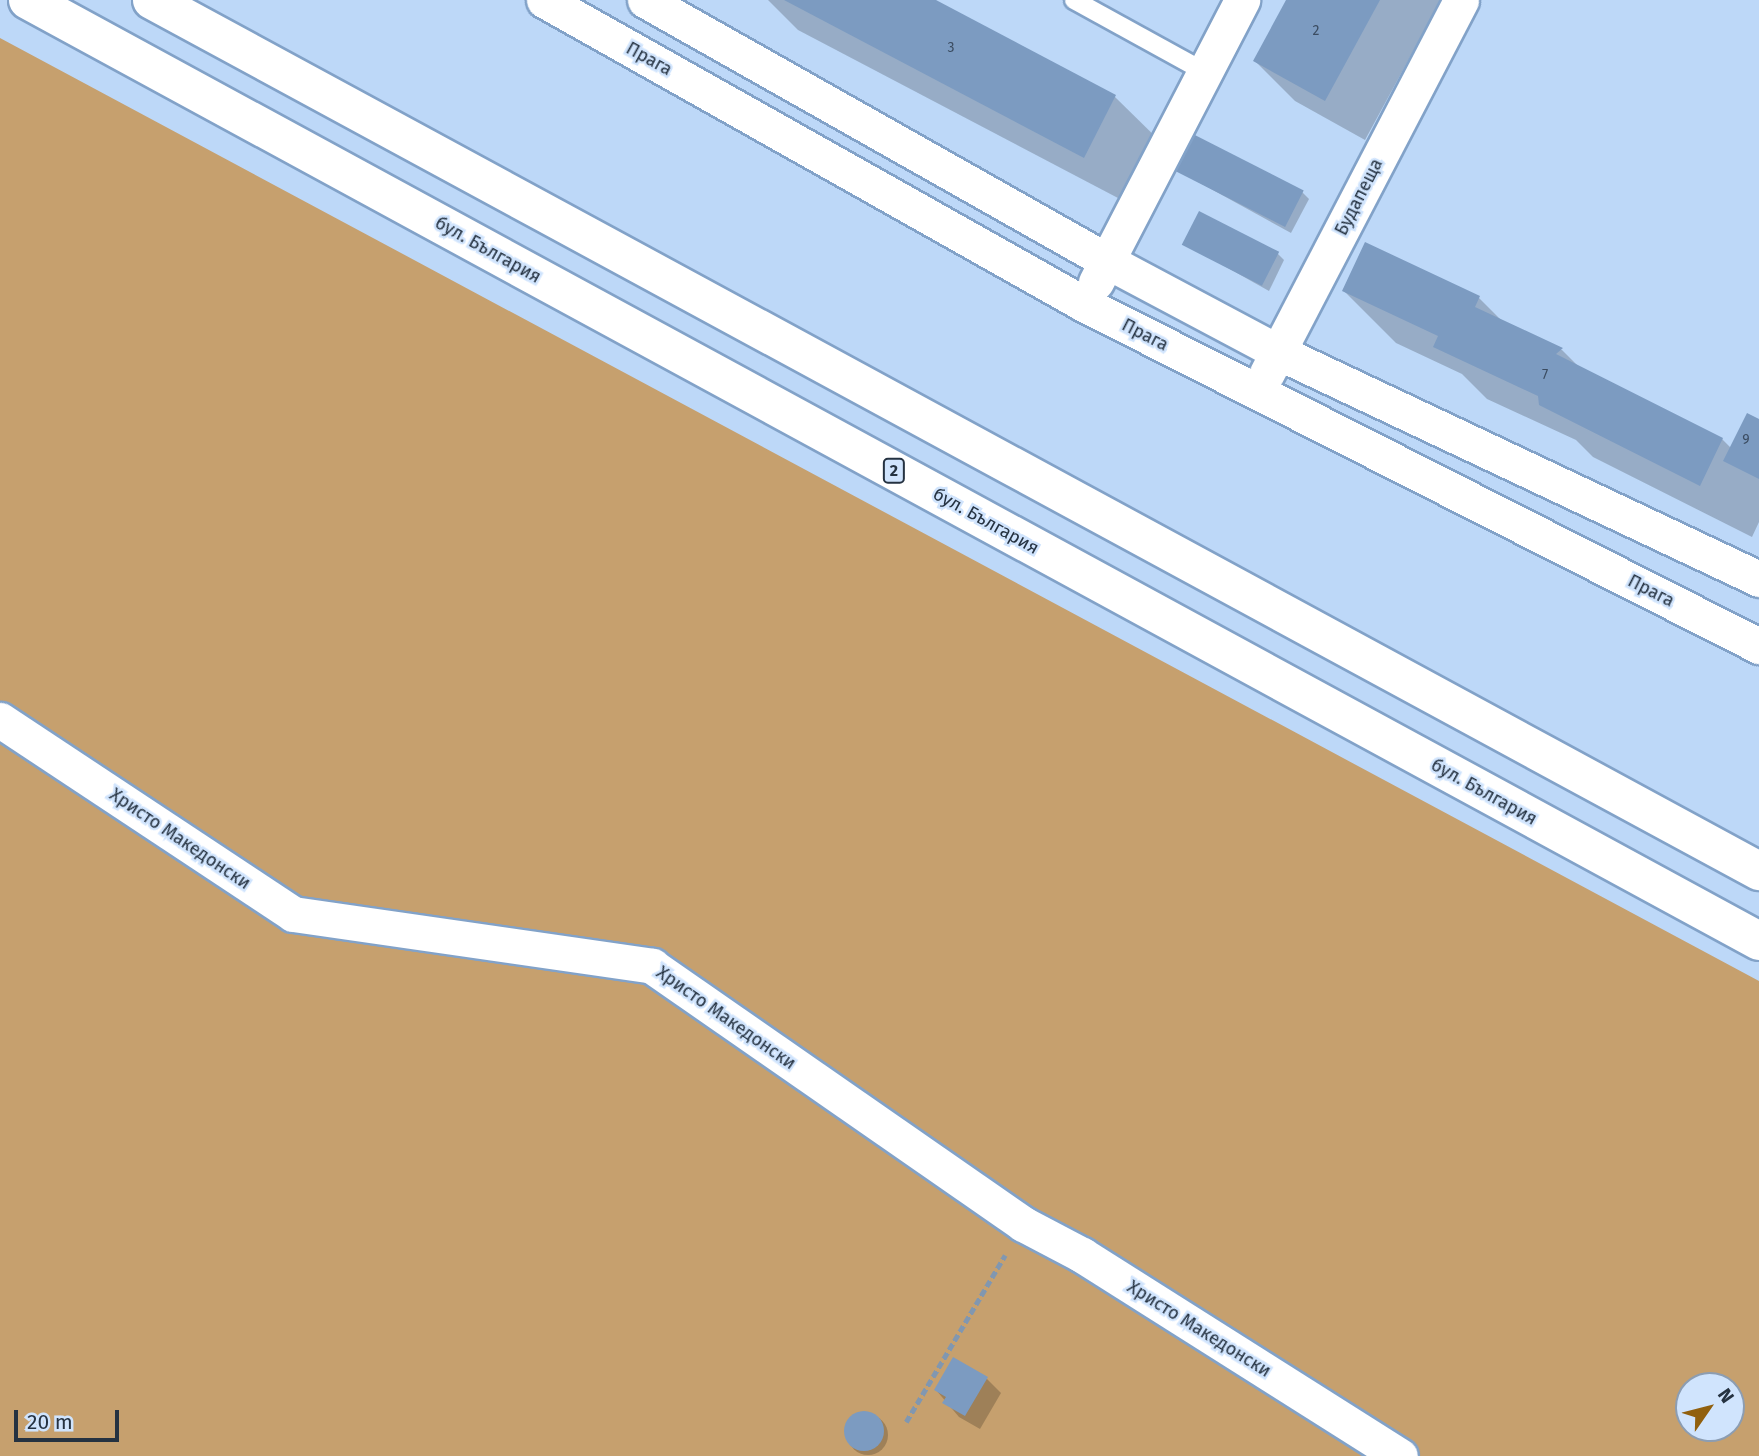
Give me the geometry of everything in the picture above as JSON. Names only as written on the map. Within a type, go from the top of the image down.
[{"type":"highway","name":"бул. България","points":[[28,0],[1759,941]]},
{"type":"highway","points":[[152,0],[1759,871]]},
{"type":"street","name":"Прага","points":[[544,0],[1084,304],[1759,646]]},
{"type":"street","points":[[645,0],[1107,261],[1278,352],[1759,579]]},
{"type":"street","points":[[1084,304],[1242,0]]},
{"type":"street","name":"Будапеща","points":[[1256,393],[1461,0]]},
{"type":"street","name":"Христо Македонски","points":[[0,720],[293,914],[652,966],[1023,1224],[1082,1255],[1400,1456]]},
{"type":"lane","points":[[1074,0],[1205,72]]},
{"type":"path","points":[[906,1422],[1023,1224]]},
{"type":"shaded area","points":[[0,38],[1759,981],[1759,1456],[0,1456]]},
{"type":"building","points":[[784,0],[936,0],[1116,95],[1084,158]]},
{"type":"building","points":[[1286,0],[1380,0],[1325,101],[1253,61]]},
{"type":"building","points":[[1187,131],[1304,190],[1285,227],[1168,168]]},
{"type":"building","points":[[1199,211],[1279,252],[1262,286],[1182,245]]},
{"type":"building","points":[[1365,242],[1480,296],[1475,307],[1563,348],[1556,354],[1723,438],[1700,486],[1539,405],[1538,396],[1433,347],[1438,336],[1342,291]]},
{"type":"building","points":[[1747,413],[1759,419],[1759,479],[1723,461]]},
{"type":"building","points":[[953,1357],[988,1377],[965,1416],[942,1403],[946,1397],[934,1390]]},
{"type":"building","points":[[864,1411],[878,1417],[884,1431],[878,1445],[864,1451],[850,1445],[844,1431],[850,1417]]}]
